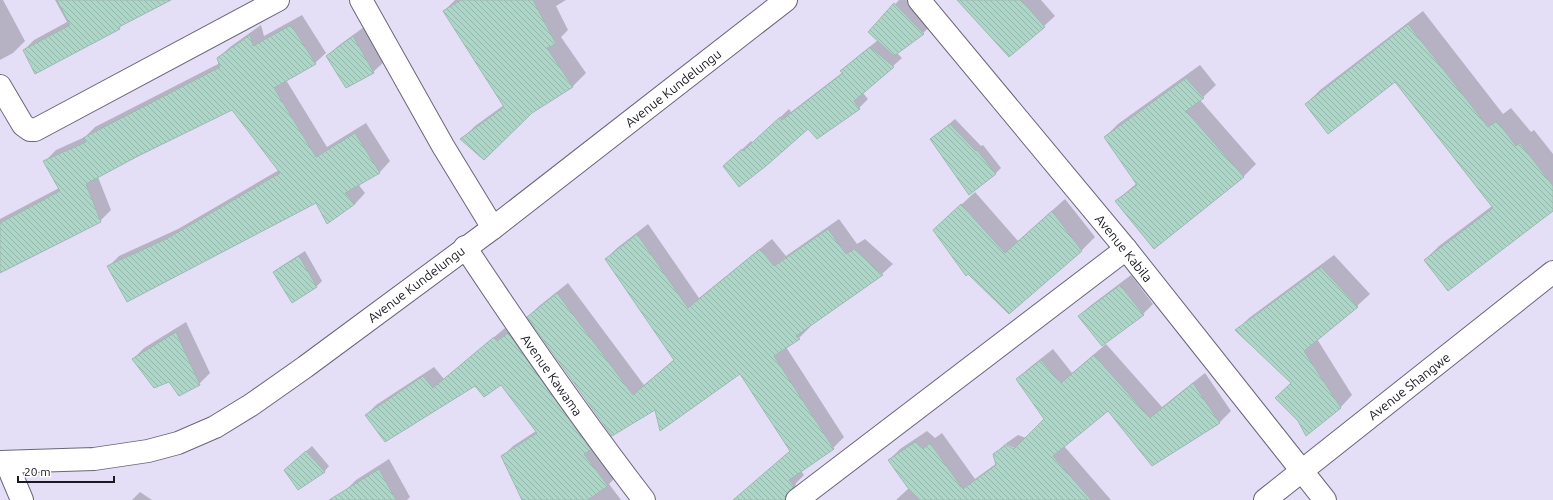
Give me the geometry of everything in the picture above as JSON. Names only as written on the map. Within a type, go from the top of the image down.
[{"type":"street","points":[[0,86],[23,125],[30,130],[35,130],[278,0]]},
{"type":"street","points":[[361,0],[443,146],[493,228]]},
{"type":"street","name":"Avenue Kundelungu","points":[[3,462],[94,459],[148,451],[178,443],[215,428],[305,368],[493,228],[786,0]]},
{"type":"street","name":"Avenue Kabila","points":[[919,0],[1126,249],[1325,500]]},
{"type":"street","name":"Avenue Kawama","points":[[465,248],[532,348],[644,500]]},
{"type":"street","points":[[797,500],[1126,249]]},
{"type":"street","name":"Avenue Shangwe","points":[[1265,500],[1553,272]]},
{"type":"street","points":[[3,462],[22,500]]},
{"type":"building","points":[[57,0],[171,0],[35,74],[23,50],[70,25]]},
{"type":"building","points":[[461,0],[533,0],[556,44],[547,48],[573,87],[532,113],[484,160],[460,139],[504,107],[443,11]]},
{"type":"building","points":[[957,0],[1021,0],[1045,27],[1009,57]]},
{"type":"building","points":[[894,3],[924,34],[894,56],[868,32]]},
{"type":"building","points":[[1408,24],[1488,127],[1497,121],[1516,146],[1520,143],[1553,186],[1553,211],[1448,291],[1424,260],[1493,208],[1395,82],[1328,134],[1305,104]]},
{"type":"building","points":[[291,25],[316,64],[274,88],[316,157],[355,133],[380,173],[345,193],[355,204],[327,224],[316,203],[127,302],[107,266],[166,239],[280,173],[232,110],[136,157],[86,184],[101,222],[0,273],[0,223],[60,191],[43,161],[86,142],[83,138],[220,67],[217,58],[250,35],[253,46]]},
{"type":"building","points":[[353,36],[374,73],[346,88],[326,56]]},
{"type":"building","points":[[870,47],[894,67],[854,101],[860,109],[817,139],[808,129],[766,166],[739,187],[723,166],[742,149],[743,151],[780,117],[782,120],[843,73],[840,71]]},
{"type":"building","points":[[1186,78],[1204,98],[1186,111],[1244,177],[1154,249],[1115,201],[1137,185],[1104,137]]},
{"type":"building","points":[[950,124],[976,151],[977,150],[996,174],[969,195],[930,139]]},
{"type":"building","points":[[961,204],[1005,253],[1052,211],[1082,251],[1009,314],[968,274],[966,276],[933,230]]},
{"type":"building","points":[[828,229],[846,254],[854,249],[883,275],[796,336],[800,339],[774,356],[834,449],[789,480],[794,486],[786,495],[785,500],[733,500],[790,451],[740,374],[660,431],[655,410],[612,436],[527,317],[557,293],[633,395],[674,360],[605,259],[637,234],[688,308],[760,249],[774,266]]},
{"type":"building","points":[[299,256],[317,287],[292,303],[273,272]]},
{"type":"building","points":[[1321,267],[1358,307],[1304,351],[1341,408],[1306,436],[1298,421],[1275,398],[1291,383],[1235,330]]},
{"type":"building","points":[[1120,285],[1144,315],[1102,346],[1078,316]]},
{"type":"building","points":[[176,332],[200,385],[179,396],[169,382],[154,388],[132,359]]},
{"type":"building","points":[[508,333],[591,450],[584,454],[608,486],[588,500],[522,500],[501,456],[537,433],[501,385],[484,397],[475,386],[385,442],[365,415],[423,376],[433,388],[494,337],[497,341]]},
{"type":"building","points":[[1094,355],[1150,418],[1193,383],[1220,423],[1152,466],[1108,411],[1053,456],[1091,500],[920,500],[908,488],[888,460],[915,442],[923,449],[930,443],[963,489],[996,465],[993,454],[1006,445],[1014,449],[1044,419],[1016,379],[1041,360],[1061,383]]},
{"type":"building","points":[[306,451],[325,472],[298,490],[284,470]]},
{"type":"building","points":[[379,469],[396,500],[329,500]]}]
